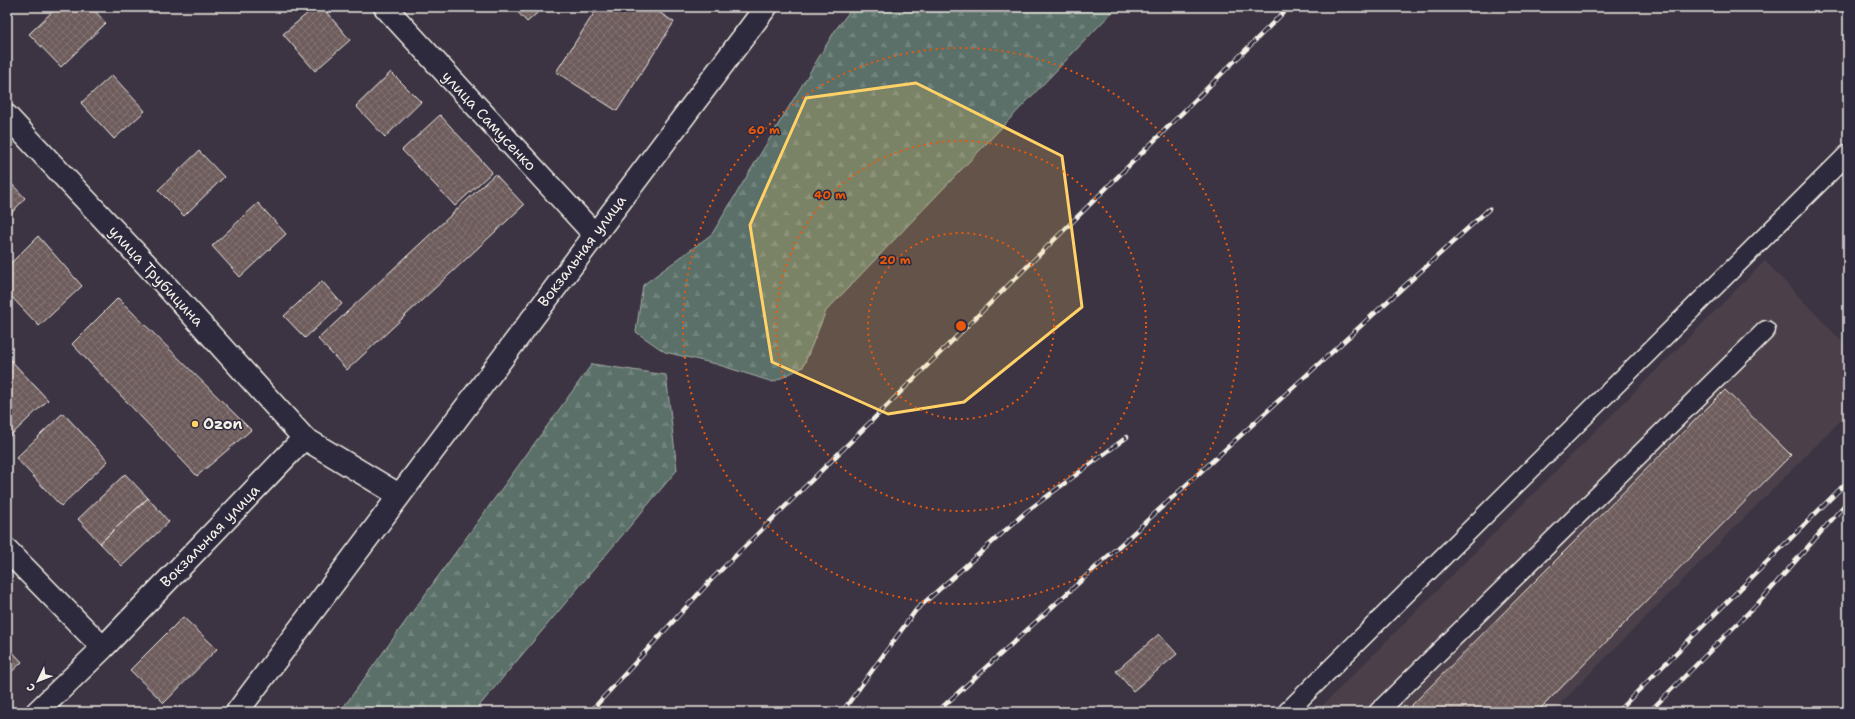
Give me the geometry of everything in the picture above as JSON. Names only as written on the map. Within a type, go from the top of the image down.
[{"type":"street","name":"улица Самусенко","points":[[385,7],[594,234]]},
{"type":"street","name":"Вокзальная улица","points":[[236,712],[766,7]]},
{"type":"street","name":"улица Трубицина","points":[[7,116],[159,278],[304,438]]},
{"type":"street","name":"Вокзальная улица","points":[[37,712],[103,648],[304,438]]},
{"type":"street","points":[[304,438],[399,495]]},
{"type":"street","points":[[7,550],[103,648]]},
{"type":"lane","points":[[1287,712],[1848,154]]},
{"type":"lane","points":[[1378,712],[1766,330]]},
{"type":"highlighted area","points":[[916,83],[1062,156],[1082,307],[964,402],[888,414],[772,362],[750,225],[806,98]]},
{"type":"shaded area","points":[[1765,261],[1848,348],[1848,413],[1552,712],[1316,712]]},
{"type":"green space","points":[[853,7],[1117,7],[826,311],[803,367],[773,382],[716,364],[665,352],[636,332],[643,285],[712,234],[836,29]]},
{"type":"green space","points":[[592,364],[666,375],[677,470],[474,712],[340,712]]},
{"type":"building","points":[[57,7],[91,7],[106,23],[61,67],[29,34]]},
{"type":"building","points":[[315,7],[322,7],[350,40],[315,71],[283,34]]},
{"type":"building","points":[[513,7],[544,7],[527,22]]},
{"type":"building","points":[[598,7],[651,7],[674,22],[617,111],[556,72]]},
{"type":"building","points":[[391,72],[421,102],[385,137],[356,106]]},
{"type":"building","points":[[112,75],[145,111],[114,139],[81,103]]},
{"type":"building","points":[[440,115],[492,172],[455,206],[402,150]]},
{"type":"building","points":[[199,151],[224,177],[184,216],[158,190]]},
{"type":"building","points":[[495,174],[524,205],[347,370],[318,339]]},
{"type":"building","points":[[7,179],[25,198],[7,218]]},
{"type":"building","points":[[258,203],[286,234],[240,277],[212,246]]},
{"type":"building","points":[[38,236],[82,286],[39,326],[7,292],[7,267]]},
{"type":"building","points":[[322,281],[342,304],[305,338],[284,316]]},
{"type":"building","points":[[118,298],[251,430],[197,476],[72,344]]},
{"type":"building","points":[[7,356],[48,400],[7,439]]},
{"type":"building","points":[[1725,390],[1791,455],[1537,712],[1405,712]]},
{"type":"building","points":[[63,413],[108,461],[61,506],[16,458]]},
{"type":"building","points":[[125,474],[148,498],[100,543],[78,519]]},
{"type":"building","points":[[148,498],[169,522],[122,566],[100,543]]},
{"type":"building","points":[[183,617],[217,649],[164,703],[130,670]]},
{"type":"building","points":[[1159,634],[1177,654],[1133,691],[1116,671]]},
{"type":"building","points":[[7,646],[22,662],[7,676]]},
{"type":"railway","points":[[590,712],[712,579],[1289,7]]},
{"type":"railway","points":[[937,712],[1489,209]]},
{"type":"railway","points":[[842,712],[916,610],[1026,512],[1127,437]]},
{"type":"railway","points":[[1617,712],[1848,481]]},
{"type":"railway","points":[[1649,712],[1764,597],[1848,501]]},
{"type":"place","name":"Ozon","points":[[195,424]]}]
